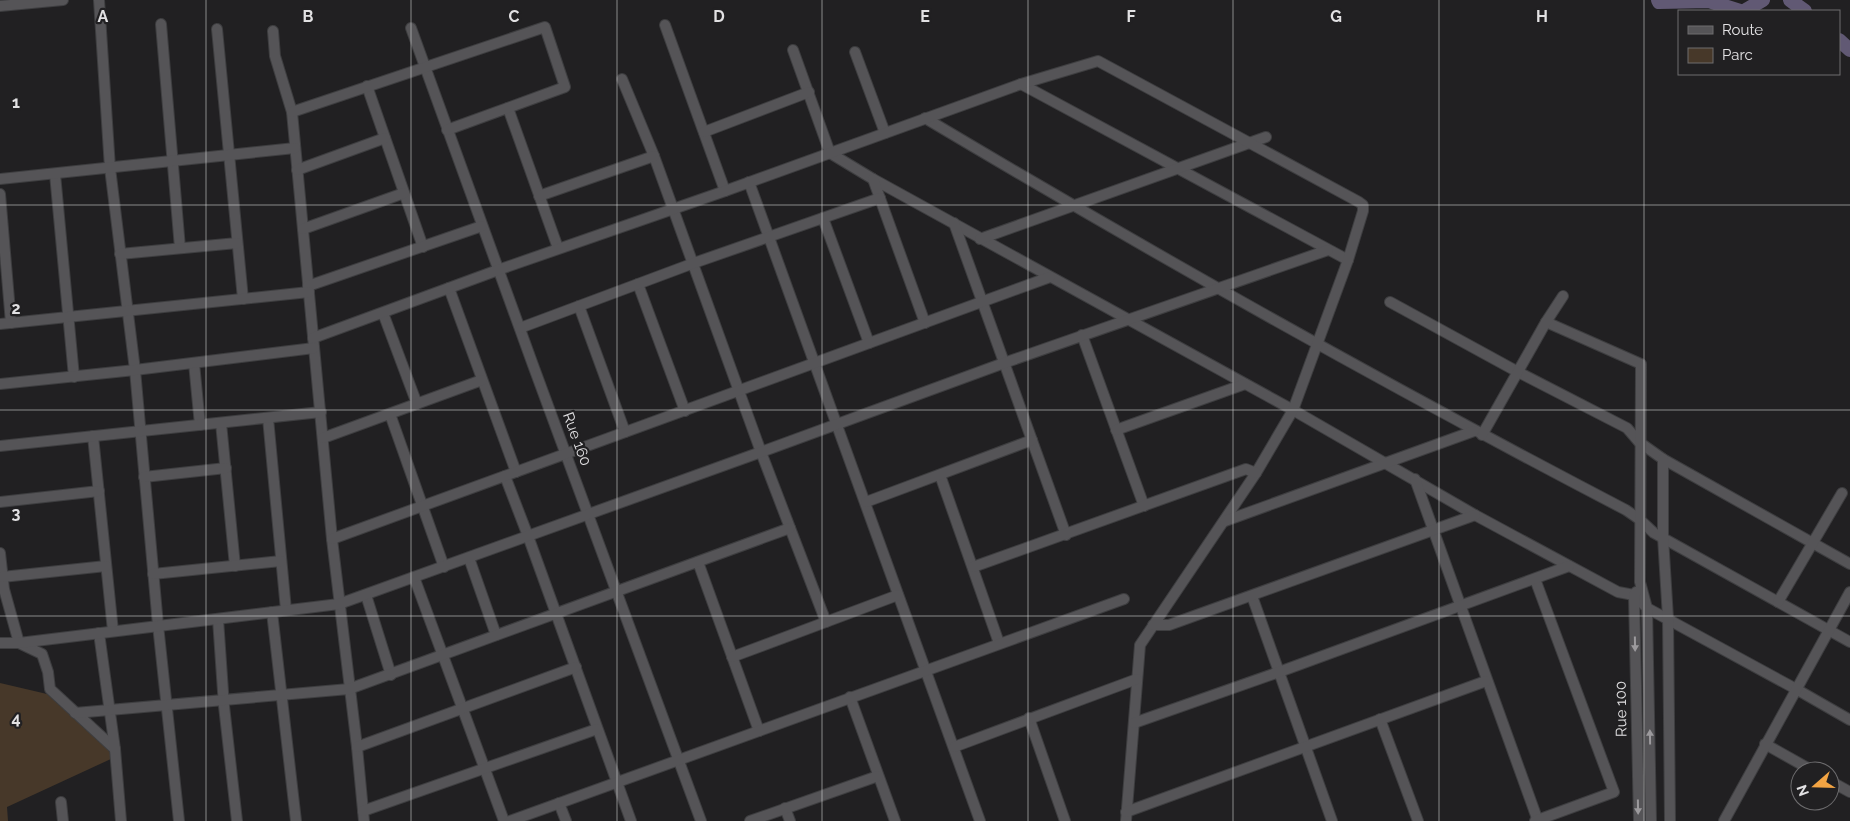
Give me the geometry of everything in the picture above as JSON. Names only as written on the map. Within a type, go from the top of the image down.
[{"type":"street","points":[[0,6],[63,0]]},
{"type":"street","points":[[99,0],[110,168],[135,370],[153,574],[179,821]]},
{"type":"street","points":[[161,24],[180,248]]},
{"type":"street","points":[[665,25],[725,191]]},
{"type":"street","points":[[292,112],[545,27],[565,87],[447,130]]},
{"type":"street","name":"Rue 160","points":[[411,28],[615,592],[701,821]]},
{"type":"street","points":[[217,29],[243,299]]},
{"type":"street","points":[[273,31],[275,56],[292,112],[338,604],[357,747],[363,816],[485,768],[598,729]]},
{"type":"street","points":[[793,50],[830,153],[980,239],[1293,410],[1475,515],[1618,592],[1634,596],[1647,608],[1850,720]]},
{"type":"street","points":[[855,52],[885,133]]},
{"type":"street","points":[[0,384],[194,363],[314,343],[383,313],[558,248],[725,191],[1021,84],[1098,61],[1363,206],[1348,260],[1293,410],[1225,521],[1140,645],[1126,817],[1306,747],[1486,681]]},
{"type":"street","points":[[622,79],[654,156],[761,452],[826,622]]},
{"type":"street","points":[[1021,84],[1348,260]]},
{"type":"street","points":[[367,86],[423,247]]},
{"type":"street","points":[[704,132],[809,92]]},
{"type":"street","points":[[508,108],[558,248]]},
{"type":"street","points":[[925,118],[1218,289],[1478,433],[1626,510],[1654,533],[1850,642]]},
{"type":"street","points":[[980,239],[1266,137]]},
{"type":"street","points":[[297,170],[385,138]]},
{"type":"street","points":[[0,179],[295,148]]},
{"type":"street","points":[[539,196],[654,156]]},
{"type":"street","points":[[55,174],[74,377]]},
{"type":"street","points":[[873,179],[925,323]]},
{"type":"street","points":[[749,182],[980,821]]},
{"type":"street","points":[[0,194],[12,323]]},
{"type":"street","points":[[303,229],[404,194]]},
{"type":"street","points":[[520,328],[694,263],[880,198]]},
{"type":"street","points":[[823,218],[869,343]]},
{"type":"street","points":[[954,223],[1066,535]]},
{"type":"street","points":[[0,324],[243,299],[309,289],[482,226]]},
{"type":"street","points":[[120,254],[237,243]]},
{"type":"street","points":[[0,643],[19,643],[338,604],[1126,319],[1328,250]]},
{"type":"street","points":[[332,539],[816,364],[1050,277]]},
{"type":"street","points":[[638,284],[685,411]]},
{"type":"street","points":[[449,288],[516,472]]},
{"type":"street","points":[[1225,521],[1384,462],[1478,433],[1518,372],[1563,296]]},
{"type":"street","points":[[1390,302],[1518,372],[1627,428],[1639,442],[1663,459],[1850,564]]},
{"type":"street","points":[[580,306],[625,432]]},
{"type":"street","points":[[383,313],[417,404]]},
{"type":"street","points":[[1546,322],[1641,364],[1639,442],[1640,582],[1647,608],[1652,821]]},
{"type":"street","points":[[1082,336],[1144,506]]},
{"type":"street","points":[[194,363],[200,425]]},
{"type":"street","points":[[323,438],[482,380]]},
{"type":"street","points":[[1116,430],[1245,384]]},
{"type":"street","points":[[0,446],[321,412]]},
{"type":"street","points":[[390,414],[444,567]]},
{"type":"street","points":[[268,418],[286,610]]},
{"type":"street","points":[[221,423],[235,566]]},
{"type":"street","points":[[93,436],[113,631]]},
{"type":"street","points":[[866,502],[1032,440]]},
{"type":"street","points":[[1663,459],[1663,537],[1668,618],[1670,821]]},
{"type":"street","points":[[144,477],[226,468]]},
{"type":"street","points":[[974,568],[1246,468],[1256,473]]},
{"type":"street","points":[[940,475],[999,642]]},
{"type":"street","points":[[505,476],[631,821]]},
{"type":"street","points":[[1414,479],[1537,821],[1614,792],[1535,579]]},
{"type":"street","points":[[0,502],[99,491]]},
{"type":"street","points":[[1778,602],[1842,492]]},
{"type":"street","points":[[1153,625],[1169,625],[1475,515]]},
{"type":"street","points":[[75,713],[349,689],[392,675],[444,654],[790,528]]},
{"type":"street","points":[[0,553],[2,592],[19,643],[42,654],[48,672],[50,689],[114,749]]},
{"type":"street","points":[[469,558],[496,635]]},
{"type":"street","points":[[153,574],[281,561]]},
{"type":"street","points":[[698,562],[759,731]]},
{"type":"street","points":[[2,577],[106,566]]},
{"type":"street","points":[[1134,723],[1569,566]]},
{"type":"street","points":[[414,577],[504,821]]},
{"type":"street","points":[[1634,596],[1640,582]]},
{"type":"street","points":[[1724,821],[1850,592]]},
{"type":"street","points":[[366,595],[392,675]]},
{"type":"street","points":[[732,657],[898,595]]},
{"type":"street","points":[[1252,596],[1332,821]]},
{"type":"street","name":"Rue 100","points":[[1634,596],[1638,821]]},
{"type":"street","points":[[510,821],[999,642],[1124,599]]},
{"type":"street","points":[[272,612],[296,821]]},
{"type":"street","points":[[218,619],[224,700],[237,821]]},
{"type":"street","points":[[99,632],[121,821]]},
{"type":"street","points":[[357,747],[576,668]]},
{"type":"street","points":[[954,747],[1137,679]]},
{"type":"street","points":[[850,697],[895,821]]},
{"type":"street","points":[[1028,718],[1065,821]]},
{"type":"street","points":[[1380,720],[1418,821]]},
{"type":"street","points":[[1765,744],[1795,761]]},
{"type":"street","points":[[750,821],[878,776]]},
{"type":"street","points":[[61,802],[63,821]]},
{"type":"street","points":[[559,803],[566,821]]},
{"type":"street","points":[[785,808],[790,821]]},
{"type":"green space","points":[[0,683],[47,694],[112,752],[113,758],[7,807],[8,821],[0,821]]},
{"type":"waterway","points":[[1658,0],[1659,2],[1709,1],[1737,10]]},
{"type":"waterway","points":[[1746,10],[1763,0]]},
{"type":"waterway","points":[[1790,0],[1804,10]]},
{"type":"waterway","points":[[1840,41],[1850,50]]}]
